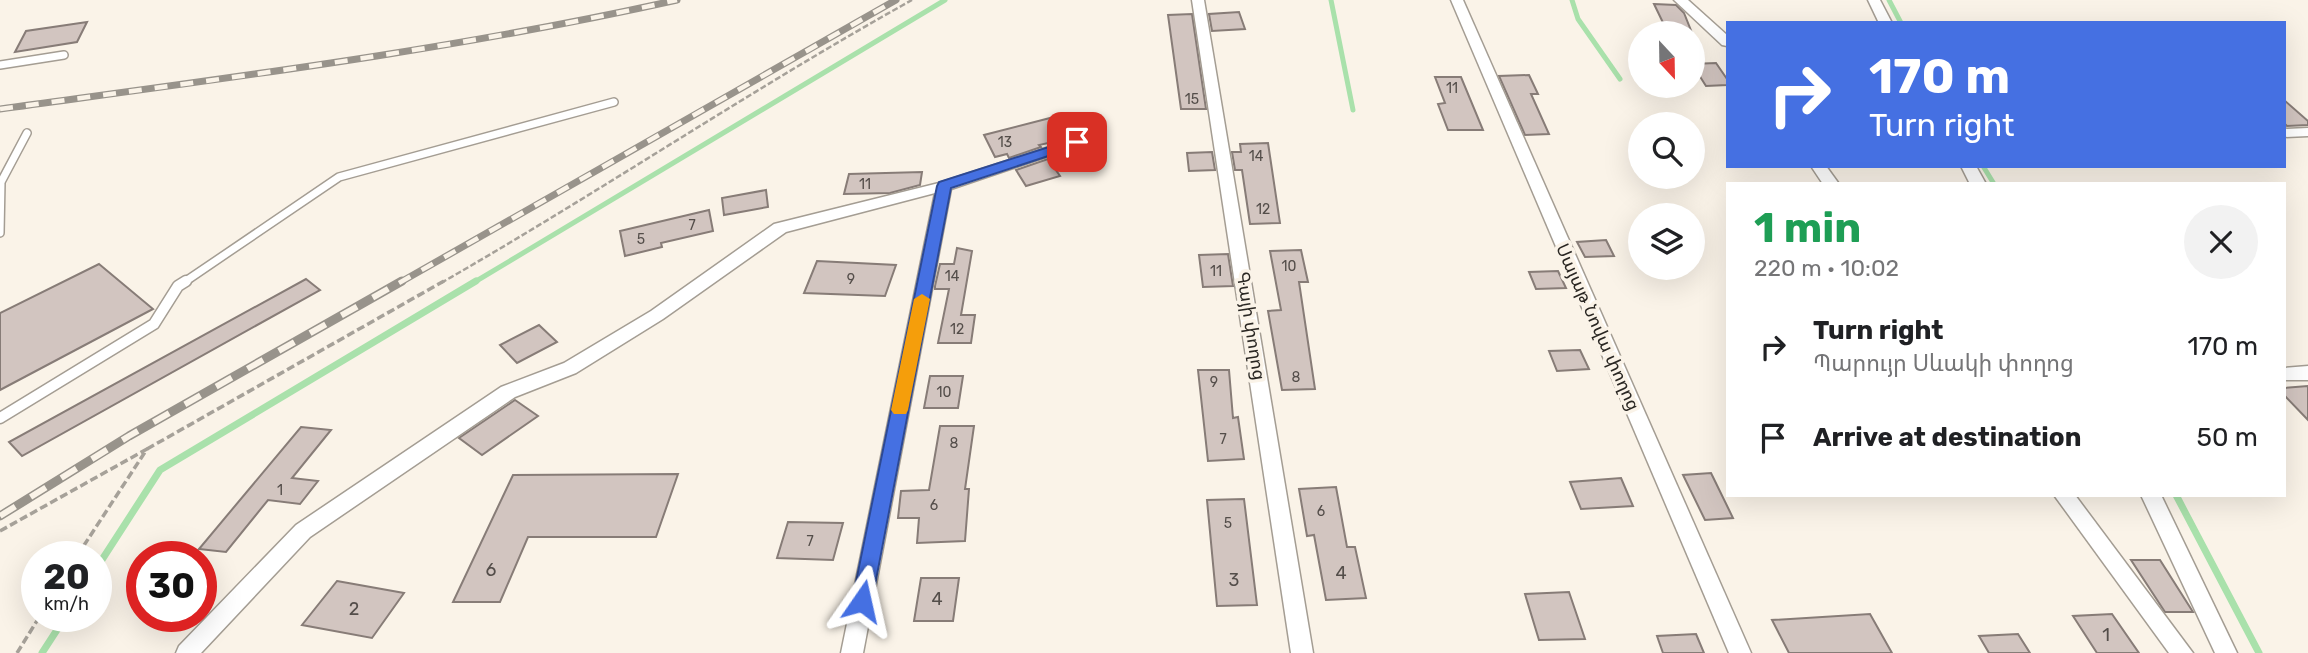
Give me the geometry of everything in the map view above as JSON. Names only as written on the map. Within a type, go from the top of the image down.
[{"type":"street","name":"Գայի փողոց","points":[[1198,0],[1302,653]]},
{"type":"street","name":"Սայաթ Նովա փողոց","points":[[1457,0],[1740,653]]},
{"type":"street","points":[[1680,0],[1726,41]]},
{"type":"street","points":[[1874,0],[1885,21]]},
{"type":"street","points":[[2286,132],[2308,132]]},
{"type":"street","points":[[187,653],[303,531],[508,392],[570,368],[657,315],[780,228],[944,186],[1077,142]]},
{"type":"street","points":[[852,653],[944,186]]},
{"type":"street","points":[[2286,374],[2308,373]]},
{"type":"street","points":[[2065,497],[2182,653]]},
{"type":"street","points":[[2152,497],[2226,653]]},
{"type":"lane","points":[[0,65],[64,55]]},
{"type":"lane","points":[[0,418],[154,324],[178,286],[339,177],[614,102]]},
{"type":"lane","points":[[0,233],[1,182],[27,133]]},
{"type":"path","points":[[0,531],[530,232],[810,57],[912,0]]},
{"type":"path","points":[[87,541],[148,449]]},
{"type":"path","points":[[18,653],[30,632]]},
{"type":"building","points":[[1654,4],[1676,5],[1687,21],[1662,21]]},
{"type":"building","points":[[1239,12],[1245,29],[1212,31],[1209,14]]},
{"type":"building","points":[[1192,14],[1206,109],[1181,109],[1168,15]]},
{"type":"building","points":[[87,22],[77,42],[15,52],[26,31]]},
{"type":"building","points":[[1705,63],[1716,63],[1726,78],[1726,85],[1706,86]]},
{"type":"building","points":[[1529,75],[1538,94],[1531,94],[1549,134],[1525,135],[1499,76]]},
{"type":"building","points":[[1435,77],[1461,77],[1483,130],[1448,130],[1438,104],[1445,103]]},
{"type":"building","points":[[2286,102],[2308,121],[2308,125],[2287,126]]},
{"type":"building","points":[[1054,117],[1066,139],[1039,145],[1041,147],[1009,158],[1007,154],[995,157],[984,135]]},
{"type":"building","points":[[1268,143],[1280,223],[1250,224],[1242,170],[1235,170],[1232,152],[1241,152],[1240,144]]},
{"type":"building","points":[[1212,152],[1215,170],[1189,171],[1187,153]]},
{"type":"building","points":[[1048,159],[1060,176],[1026,186],[1016,170]]},
{"type":"building","points":[[922,172],[920,185],[890,193],[844,194],[849,174]]},
{"type":"building","points":[[766,190],[768,207],[724,215],[722,198]]},
{"type":"building","points":[[709,210],[713,231],[661,243],[662,247],[625,256],[620,231]]},
{"type":"building","points":[[1606,240],[1614,256],[1585,257],[1577,242]]},
{"type":"building","points":[[957,248],[972,251],[961,315],[975,315],[971,343],[938,343],[949,289],[935,289],[935,286],[940,264],[954,264]]},
{"type":"building","points":[[1301,250],[1308,282],[1299,282],[1315,389],[1282,390],[1268,311],[1281,310],[1270,251]]},
{"type":"building","points":[[1228,254],[1233,286],[1203,287],[1199,255]]},
{"type":"building","points":[[817,261],[896,265],[885,296],[804,293]]},
{"type":"building","points":[[99,264],[153,309],[0,390],[0,313]]},
{"type":"building","points":[[1558,271],[1566,288],[1536,289],[1529,272]]},
{"type":"building","points":[[306,279],[320,290],[22,456],[9,442]]},
{"type":"building","points":[[539,325],[557,342],[517,363],[500,345]]},
{"type":"building","points":[[1580,350],[1589,369],[1557,371],[1549,351]]},
{"type":"building","points":[[1198,370],[1229,370],[1233,418],[1238,417],[1244,459],[1208,461]]},
{"type":"building","points":[[930,376],[963,376],[958,408],[924,408]]},
{"type":"building","points":[[2308,386],[2308,420],[2286,397],[2286,388]]},
{"type":"building","points":[[515,400],[538,416],[482,455],[459,438]]},
{"type":"building","points":[[940,426],[974,426],[965,489],[969,489],[965,541],[917,543],[919,518],[898,518],[901,491],[929,490]]},
{"type":"building","points":[[301,427],[331,430],[292,478],[318,481],[300,504],[268,500],[226,552],[217,551],[217,541],[206,541]]},
{"type":"building","points":[[1711,473],[1733,518],[1705,520],[1683,475]]},
{"type":"building","points":[[678,474],[656,537],[528,537],[500,602],[453,602],[513,475]]},
{"type":"building","points":[[1621,478],[1633,506],[1581,509],[1570,482]]},
{"type":"building","points":[[1336,487],[1347,547],[1355,547],[1366,598],[1326,600],[1314,535],[1307,536],[1299,489]]},
{"type":"building","points":[[1244,499],[1257,605],[1217,606],[1207,500]]},
{"type":"building","points":[[788,522],[843,523],[833,560],[777,558]]},
{"type":"building","points":[[2131,560],[2160,560],[2193,612],[2165,612]]},
{"type":"building","points":[[921,578],[959,578],[953,621],[914,621]]},
{"type":"building","points":[[337,581],[404,593],[372,638],[302,625]]},
{"type":"building","points":[[1569,592],[1585,639],[1539,640],[1525,594]]},
{"type":"building","points":[[1870,614],[1892,653],[1789,653],[1772,620]]},
{"type":"building","points":[[2112,614],[2139,653],[2097,653],[2073,616]]},
{"type":"building","points":[[1696,634],[1704,653],[1663,653],[1657,636]]},
{"type":"building","points":[[2018,634],[2030,653],[1989,653],[1979,636]]},
{"type":"waterway","points":[[473,283],[945,0]]},
{"type":"waterway","points":[[1331,0],[1353,110]]},
{"type":"waterway","points":[[1572,0],[1578,19],[1620,79]]},
{"type":"waterway","points":[[1889,0],[1900,21]]},
{"type":"waterway","points":[[1984,168],[1993,182]]},
{"type":"waterway","points":[[112,544],[160,470],[476,281]]},
{"type":"waterway","points":[[2177,497],[2259,653]]},
{"type":"waterway","points":[[42,653],[56,632]]},
{"type":"railway","points":[[0,109],[424,48],[677,0]]},
{"type":"railway","points":[[399,283],[896,0]]},
{"type":"railway","points":[[0,516],[129,436],[402,281]]},
{"type":"slow traffic","points":[[900,410],[922,299]]},
{"type":"route","points":[[862,601],[944,186],[1077,142]]}]
